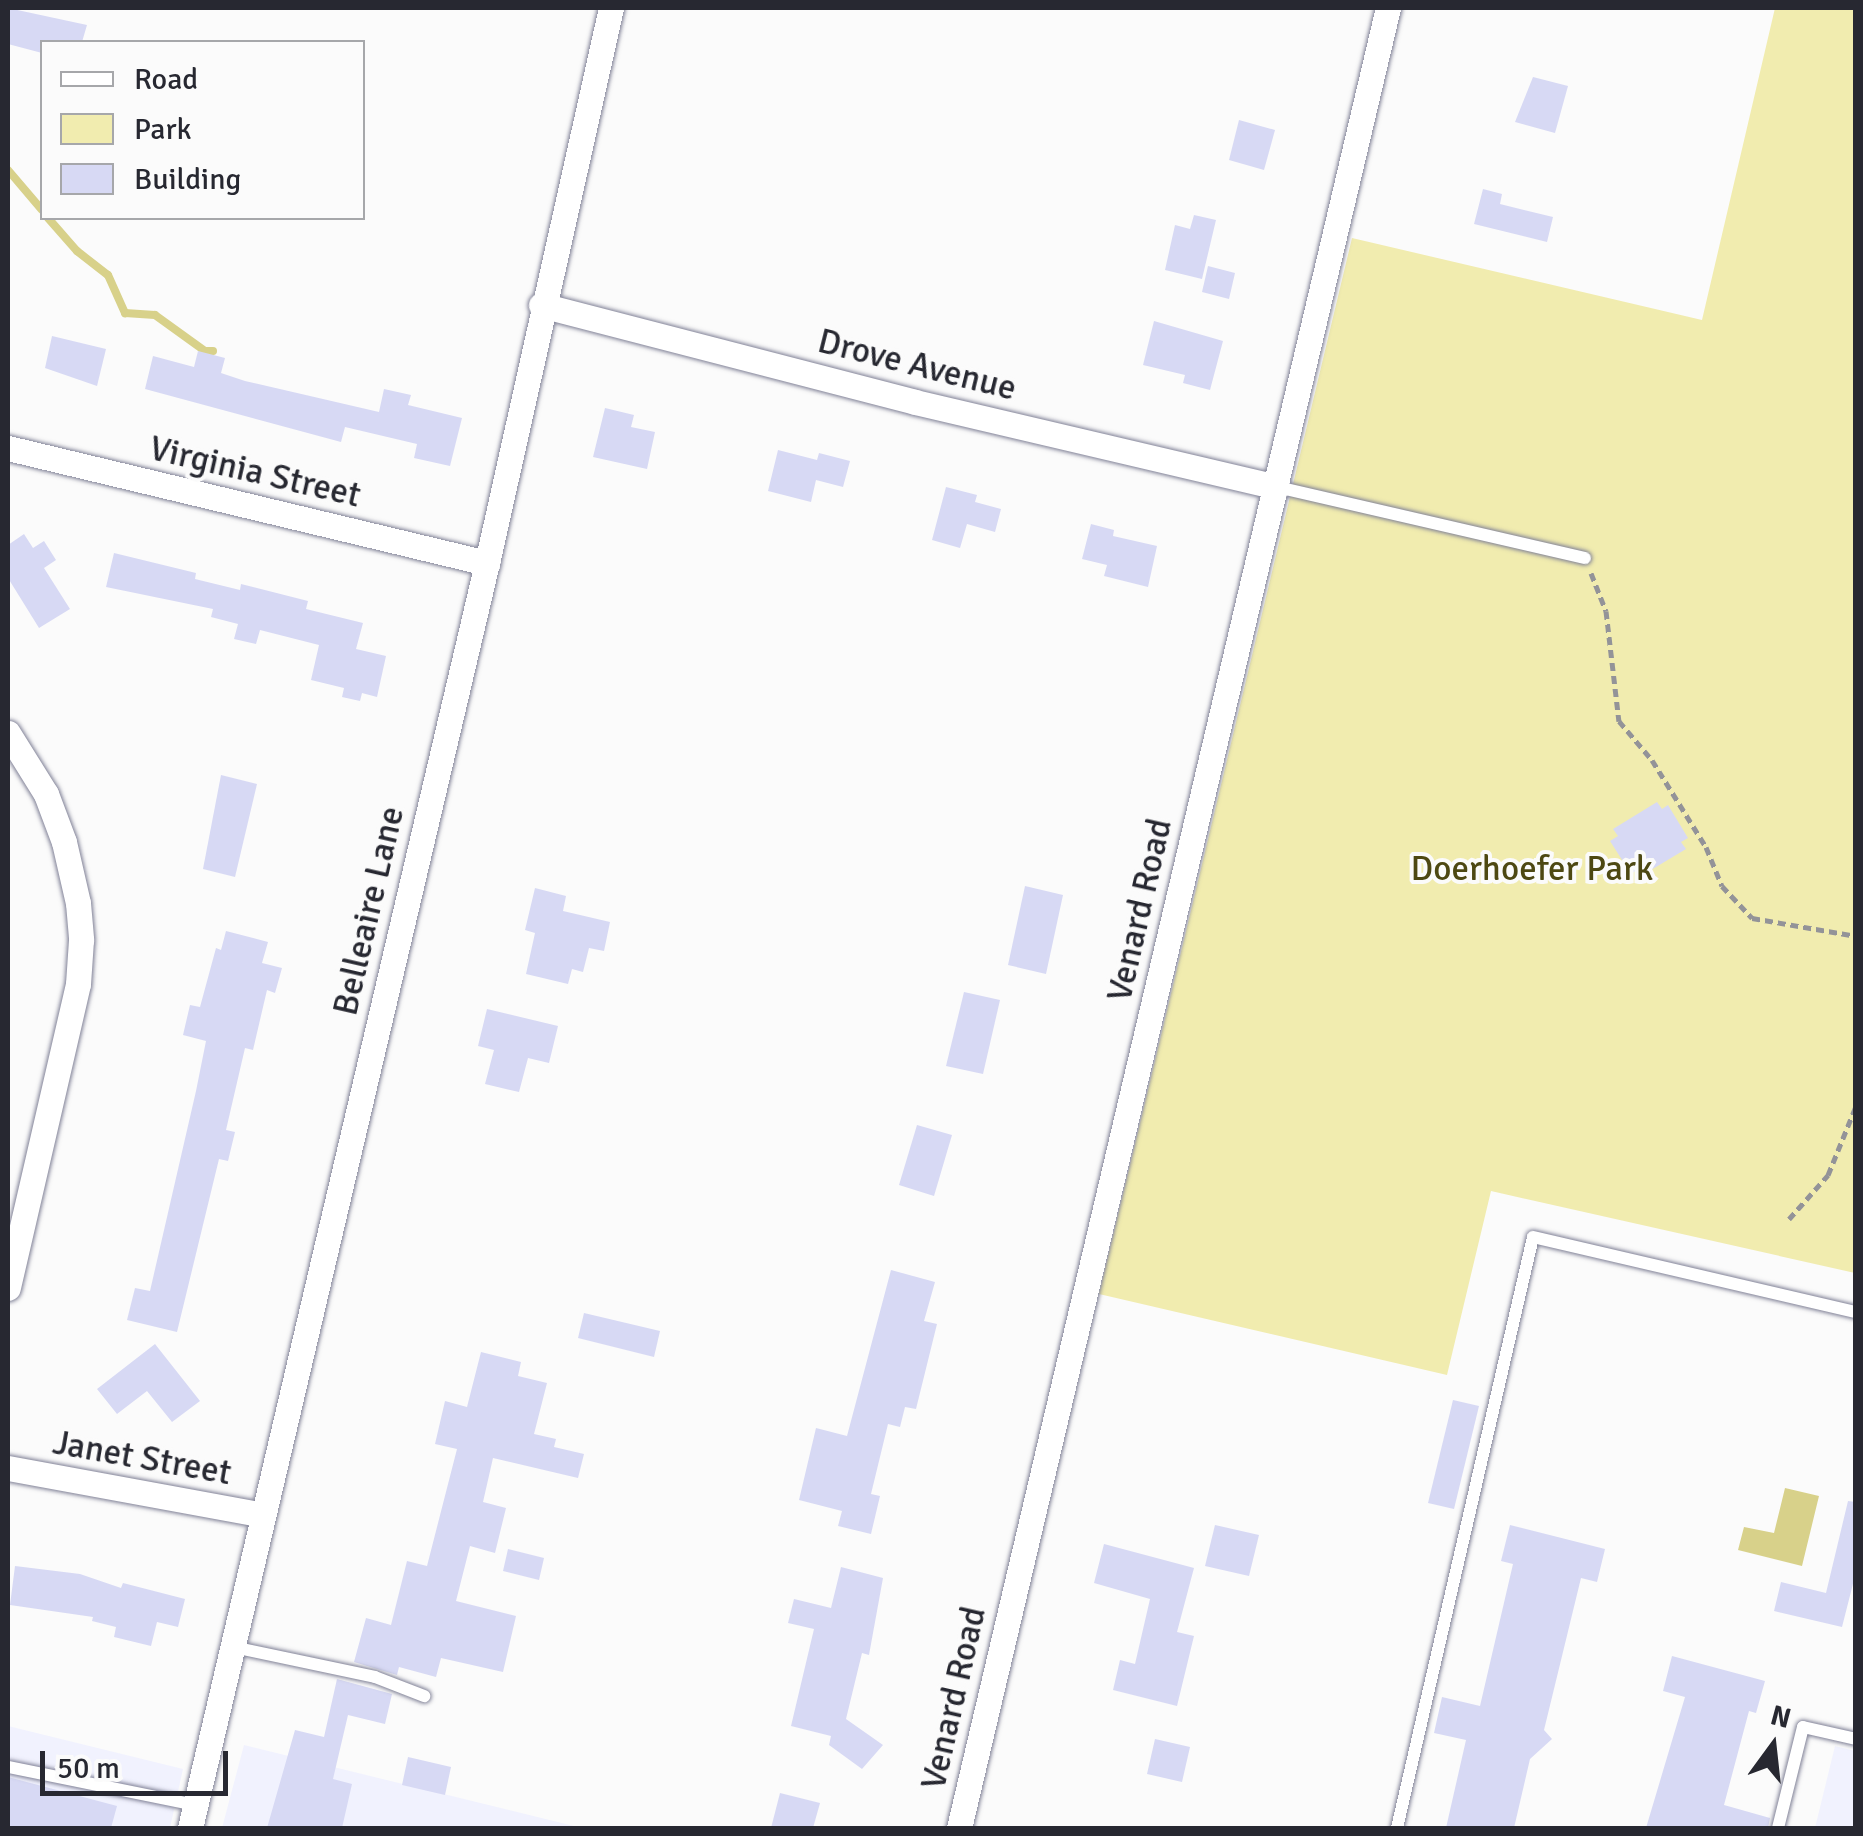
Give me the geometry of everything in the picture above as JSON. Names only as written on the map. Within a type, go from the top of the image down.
[{"type":"street","name":"Belleaire Lane","points":[[192,1817],[487,563],[541,305],[611,8]]},
{"type":"street","name":"Venard Road","points":[[959,1828],[1388,8]]},
{"type":"street","name":"Drove Avenue","points":[[541,305],[915,402],[1277,486]]},
{"type":"street","name":"Virginia Street","points":[[8,448],[487,563]]},
{"type":"street","points":[[8,733],[46,794],[64,842],[78,903],[81,940],[78,984],[8,1288]]},
{"type":"street","name":"Janet Street","points":[[8,1468],[263,1516]]},
{"type":"lane","points":[[1277,486],[1585,558]]},
{"type":"lane","points":[[1397,1828],[1533,1237],[1856,1312]]},
{"type":"lane","points":[[233,1646],[375,1677],[424,1696]]},
{"type":"lane","points":[[1778,1828],[1803,1726],[1856,1739]]},
{"type":"lane","points":[[9,1766],[192,1817]]},
{"type":"path","points":[[1585,558],[1606,611],[1619,722],[1661,774],[1706,847],[1722,886],[1752,918],[1856,936]]},
{"type":"path","points":[[1788,1219],[1828,1175],[1856,1106]]},
{"type":"shaded area","points":[[1785,1488],[1819,1496],[1802,1566],[1738,1550],[1744,1527],[1774,1533]]},
{"type":"shaded area","points":[[8,1726],[183,1769],[170,1828],[8,1828]]},
{"type":"shaded area","points":[[244,1745],[582,1828],[222,1828]]},
{"type":"shaded area","points":[[1835,1746],[1855,1751],[1855,1828],[1815,1828]]},
{"type":"green space","name":"Doerhoefer Park","points":[[1775,8],[1855,8],[1855,1273],[1491,1191],[1447,1375],[1099,1294],[1352,238],[1702,320]]},
{"type":"building","points":[[8,8],[87,25],[83,40],[40,40],[40,52],[8,44]]},
{"type":"building","points":[[1533,77],[1568,86],[1555,133],[1515,122]]},
{"type":"building","points":[[1239,120],[1275,130],[1264,170],[1229,160]]},
{"type":"building","points":[[1483,189],[1502,194],[1500,204],[1553,217],[1547,242],[1474,224]]},
{"type":"building","points":[[1194,215],[1216,220],[1202,279],[1165,270],[1175,225],[1190,229]]},
{"type":"building","points":[[1208,266],[1235,273],[1229,299],[1202,292]]},
{"type":"building","points":[[1154,321],[1223,341],[1210,390],[1183,383],[1185,375],[1143,365]]},
{"type":"building","points":[[52,336],[106,349],[97,386],[45,368]]},
{"type":"building","points":[[198,351],[225,358],[221,373],[245,381],[379,412],[384,389],[411,395],[408,405],[462,418],[450,466],[414,458],[417,444],[345,427],[341,442],[145,389],[153,356],[194,367]]},
{"type":"building","points":[[605,408],[634,415],[631,427],[655,432],[647,469],[593,457]]},
{"type":"building","points":[[778,450],[817,460],[819,453],[850,461],[843,487],[816,480],[811,502],[768,491]]},
{"type":"building","points":[[946,487],[977,495],[975,502],[1001,509],[995,532],[967,524],[960,548],[932,540]]},
{"type":"building","points":[[1091,524],[1114,530],[1113,536],[1157,546],[1148,587],[1104,576],[1107,565],[1082,559]]},
{"type":"building","points":[[24,534],[33,548],[44,541],[56,560],[44,568],[70,609],[39,628],[8,578],[8,545]]},
{"type":"building","points":[[114,553],[196,573],[195,579],[240,590],[241,584],[308,601],[306,609],[363,623],[356,649],[386,656],[377,697],[362,693],[360,701],[342,697],[344,688],[311,680],[319,645],[260,630],[256,644],[234,639],[238,624],[211,617],[213,609],[106,587]]},
{"type":"building","points":[[221,775],[257,784],[235,877],[203,869]]},
{"type":"building","points":[[1657,802],[1662,809],[1668,805],[1688,838],[1681,842],[1686,849],[1641,876],[1637,870],[1631,874],[1610,841],[1618,836],[1613,829]]},
{"type":"building","points":[[1025,886],[1063,895],[1046,974],[1008,965]]},
{"type":"building","points":[[535,888],[566,896],[563,911],[610,922],[604,951],[589,948],[583,972],[572,969],[568,984],[526,974],[535,933],[525,930]]},
{"type":"building","points":[[226,931],[268,942],[262,963],[282,968],[275,993],[267,990],[253,1050],[245,1048],[226,1130],[235,1132],[228,1161],[219,1159],[177,1332],[127,1320],[135,1288],[150,1291],[206,1041],[183,1035],[190,1005],[200,1007],[216,948],[221,950]]},
{"type":"building","points":[[964,992],[1000,1000],[983,1074],[946,1066]]},
{"type":"building","points":[[487,1009],[558,1026],[549,1063],[528,1058],[519,1092],[485,1084],[494,1050],[478,1046]]},
{"type":"building","points":[[917,1125],[952,1135],[934,1196],[899,1185]]},
{"type":"building","points":[[891,1270],[935,1282],[924,1321],[937,1324],[916,1409],[905,1407],[900,1427],[888,1424],[871,1494],[880,1496],[871,1534],[838,1526],[842,1511],[799,1500],[816,1428],[847,1436]]},
{"type":"building","points":[[584,1313],[660,1331],[654,1357],[578,1338]]},
{"type":"building","points":[[155,1344],[200,1401],[172,1422],[147,1391],[117,1414],[97,1389]]},
{"type":"building","points":[[481,1352],[521,1362],[518,1376],[547,1383],[534,1434],[556,1439],[554,1447],[584,1454],[578,1478],[493,1458],[483,1502],[506,1508],[495,1553],[470,1546],[456,1601],[516,1616],[503,1672],[441,1658],[436,1677],[399,1667],[397,1675],[354,1662],[366,1618],[391,1625],[407,1561],[427,1566],[457,1449],[435,1444],[445,1401],[467,1407]]},
{"type":"building","points":[[1453,1400],[1479,1406],[1454,1509],[1428,1503]]},
{"type":"building","points":[[1848,1501],[1856,1502],[1856,1572],[1842,1627],[1774,1611],[1781,1582],[1826,1593]]},
{"type":"building","points":[[1215,1525],[1259,1535],[1249,1576],[1205,1566]]},
{"type":"building","points":[[1510,1525],[1605,1549],[1597,1582],[1581,1578],[1544,1730],[1552,1739],[1530,1759],[1514,1828],[1446,1828],[1466,1740],[1434,1733],[1442,1697],[1480,1706],[1513,1564],[1501,1561]]},
{"type":"building","points":[[1104,1544],[1194,1568],[1177,1632],[1194,1636],[1177,1706],[1113,1690],[1120,1660],[1135,1664],[1150,1599],[1094,1583]]},
{"type":"building","points":[[508,1549],[544,1558],[539,1580],[503,1571]]},
{"type":"building","points":[[15,1566],[80,1574],[121,1588],[123,1583],[185,1599],[178,1627],[157,1622],[151,1646],[114,1637],[116,1627],[92,1621],[93,1617],[10,1605]]},
{"type":"building","points":[[841,1567],[883,1578],[869,1655],[862,1653],[846,1719],[883,1745],[862,1769],[829,1745],[831,1736],[791,1726],[814,1629],[788,1623],[794,1599],[831,1608]]},
{"type":"building","points":[[1672,1656],[1765,1681],[1756,1713],[1749,1711],[1724,1805],[1770,1818],[1768,1828],[1646,1828],[1685,1697],[1663,1691]]},
{"type":"building","points":[[337,1679],[392,1694],[385,1724],[348,1715],[333,1779],[352,1784],[342,1828],[267,1828],[295,1730],[324,1737]]},
{"type":"building","points":[[1155,1739],[1190,1747],[1182,1782],[1147,1774]]},
{"type":"building","points":[[408,1757],[451,1767],[445,1795],[402,1785]]},
{"type":"building","points":[[8,1777],[117,1806],[111,1828],[8,1828]]},
{"type":"building","points":[[780,1793],[820,1803],[813,1828],[771,1828]]},
{"type":"waterway","points":[[8,170],[40,208]]},
{"type":"waterway","points":[[50,220],[77,251],[108,275],[125,313],[155,315],[205,351],[213,351]]}]
